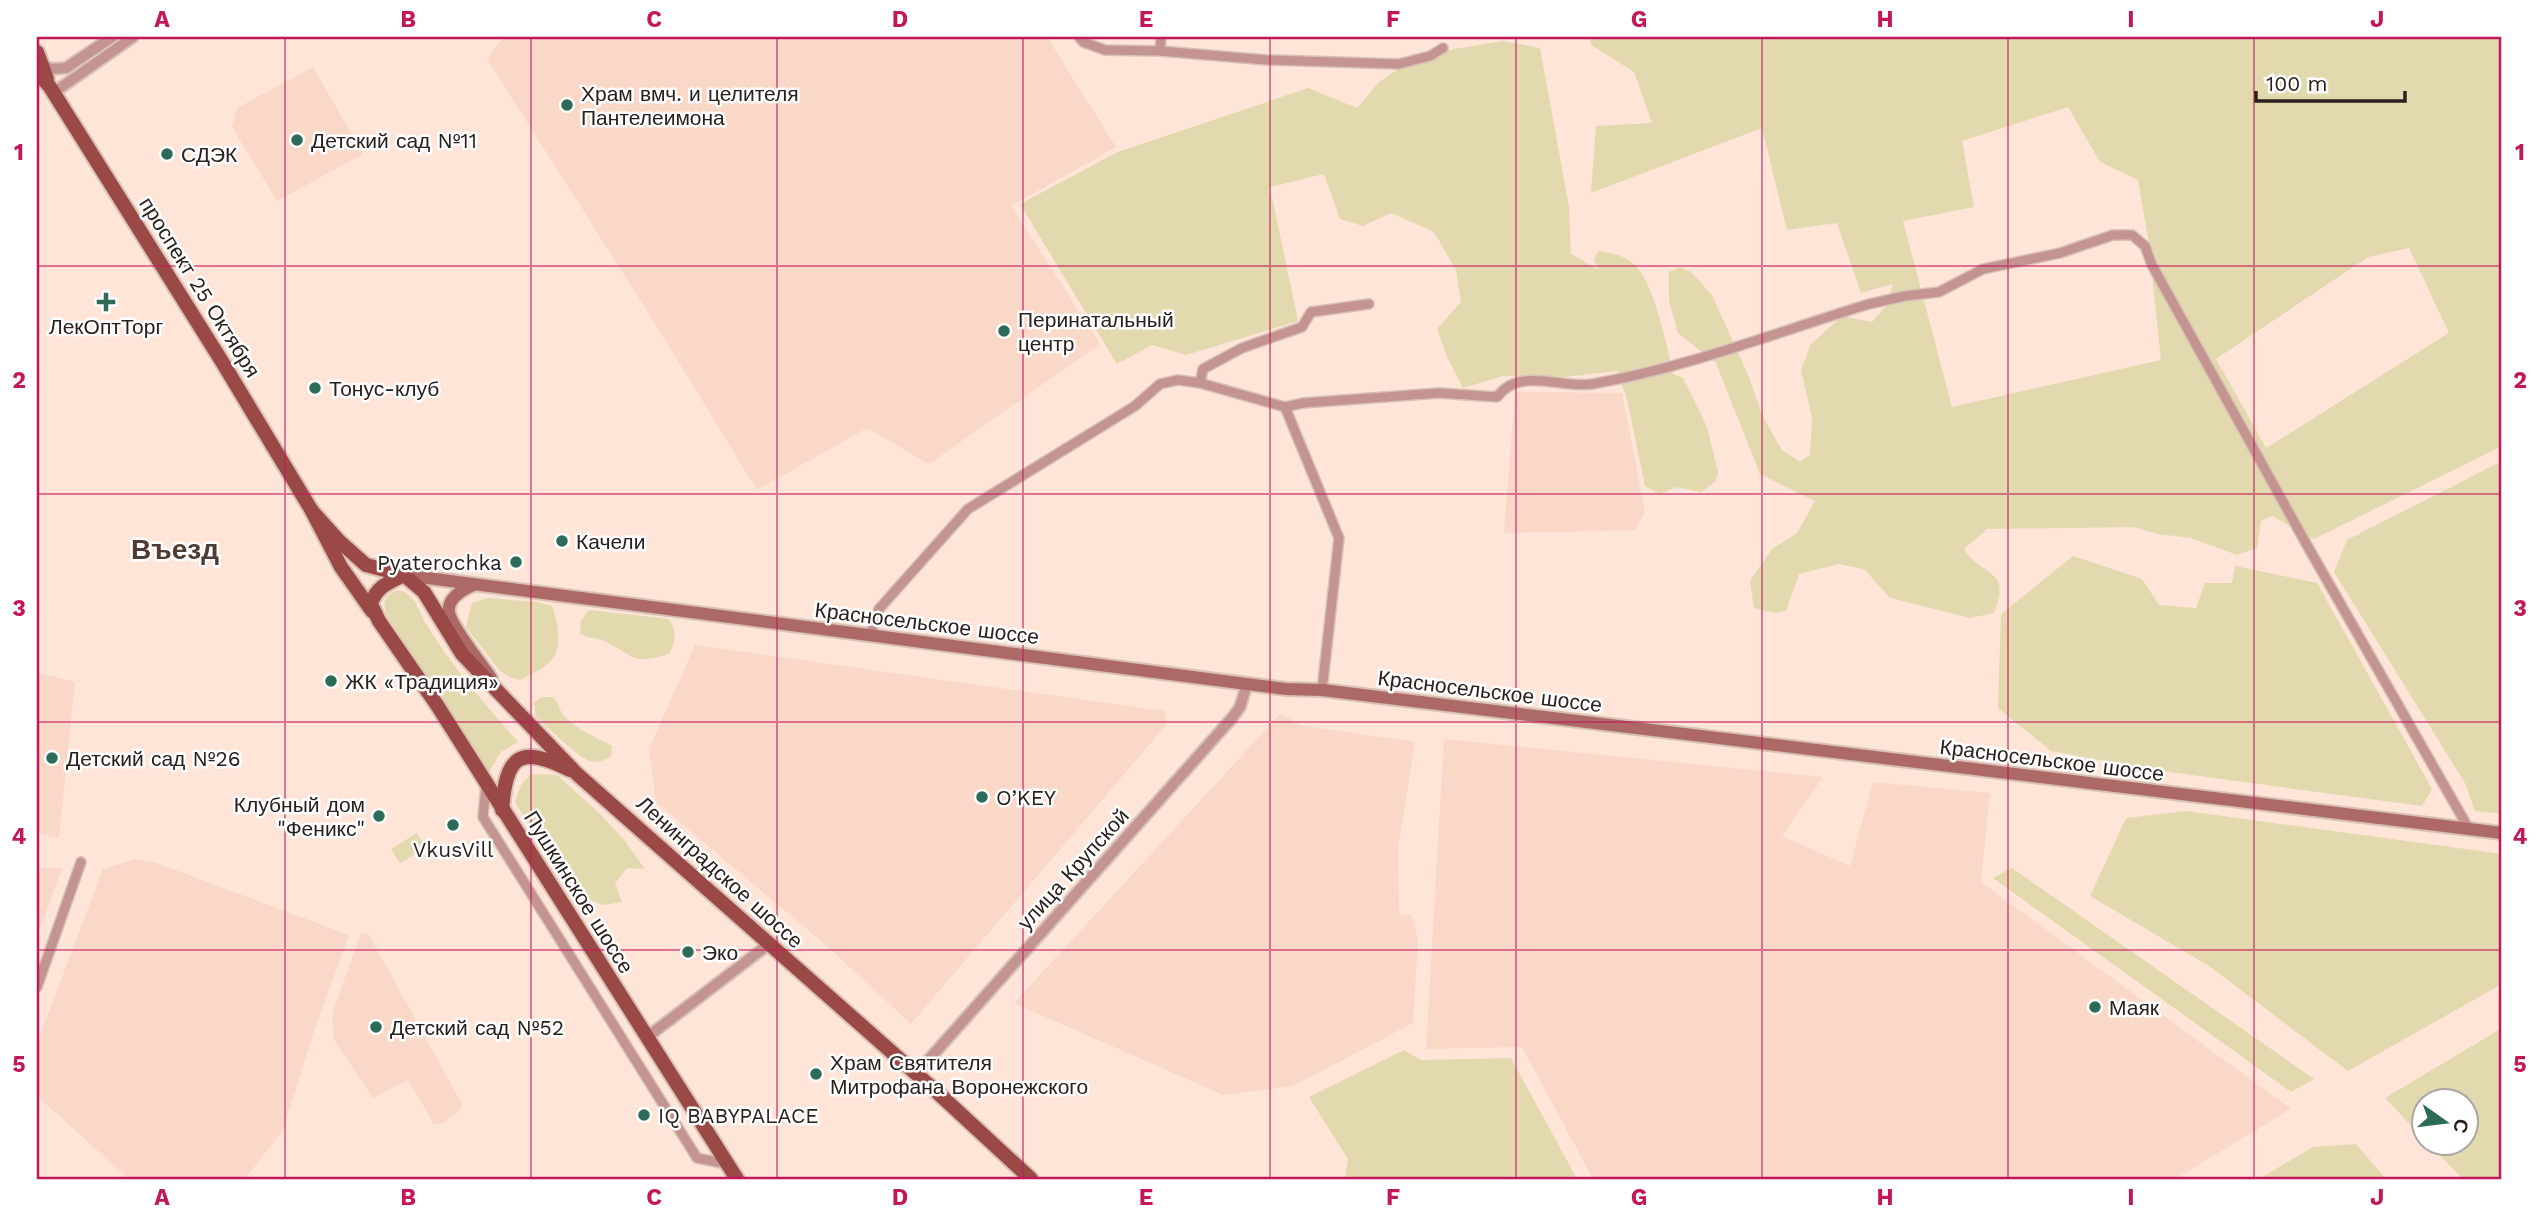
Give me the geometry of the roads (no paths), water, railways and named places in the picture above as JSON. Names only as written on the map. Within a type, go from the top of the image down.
[{"type":"main road","name":"проспект 25 Октября","points":[[38,62],[51,90],[221,360],[312,511],[341,567],[381,624]]},
{"type":"main road","name":"проспект 25 Октября","points":[[312,511],[339,541],[366,565],[404,575]]},
{"type":"main road","name":"Красносельское шоссе","points":[[404,575],[1286,689],[1322,690],[2502,833]]},
{"type":"main road","points":[[381,624],[372,604],[374,595],[387,583],[404,575]]},
{"type":"main road","name":"Ленинградское шоссе","points":[[404,575],[424,592],[462,654],[578,774],[1031,1179]]},
{"type":"main road","points":[[473,585],[460,591],[452,600],[449,611],[454,623],[507,701]]},
{"type":"main road","name":"Пушкинское шоссе","points":[[381,624],[437,705],[737,1179]]},
{"type":"main road","points":[[502,810],[504,786],[512,766],[523,758],[535,756],[578,774]]},
{"type":"street","points":[[38,62],[50,69],[66,68],[112,37]]},
{"type":"street","points":[[51,90],[133,37]]},
{"type":"street","points":[[1079,37],[1083,42],[1105,50],[1160,51],[1267,60],[1399,64],[1430,56],[1443,48]]},
{"type":"street","points":[[1160,51],[1161,37]]},
{"type":"street","points":[[870,635],[879,609],[968,509],[1135,406],[1160,384],[1178,380],[1200,383],[1285,407],[1303,403],[1438,393],[1497,397],[1502,390],[1525,380],[1588,384],[1651,373],[1868,304],[1940,292],[1983,269],[2060,253],[2113,235],[2132,235],[2145,246],[2152,265],[2308,547],[2469,829]]},
{"type":"street","points":[[1200,383],[1203,369],[1242,348],[1302,327],[1311,312],[1369,304]]},
{"type":"street","points":[[1285,407],[1339,538],[1322,690]]},
{"type":"street","name":"улица Крупской","points":[[916,1074],[1232,718],[1240,707],[1247,684]]},
{"type":"street","points":[[486,785],[483,817],[696,1158],[727,1164]]},
{"type":"street","points":[[37,987],[81,862]]},
{"type":"street","points":[[646,1038],[769,944]]},
{"type":"place","name":"Храм вмч. и целителя Пантелеимона","points":[[567,105]]},
{"type":"place","name":"Детский сад №11","points":[[297,140]]},
{"type":"place","name":"СДЭК","points":[[167,154]]},
{"type":"place","name":"ЛекОптТорг","points":[[106,302]]},
{"type":"place","name":"Перинатальный центр","points":[[1004,331]]},
{"type":"place","name":"Тонус-клуб","points":[[315,388]]},
{"type":"place","name":"Качели","points":[[562,541]]},
{"type":"place","name":"Pyaterochka","points":[[516,562]]},
{"type":"place","name":"ЖК «Традиция»","points":[[331,681]]},
{"type":"place","name":"Детский сад №26","points":[[52,758]]},
{"type":"place","name":"O’KEY","points":[[982,797]]},
{"type":"place","name":"Клубный дом \"Феникс\"","points":[[379,816]]},
{"type":"place","name":"VkusVill","points":[[453,825]]},
{"type":"place","name":"Эко","points":[[688,952]]},
{"type":"place","name":"Маяк","points":[[2095,1007]]},
{"type":"place","name":"Детский сад №52","points":[[376,1027]]},
{"type":"place","name":"Храм Святителя Митрофана Воронежского","points":[[816,1074]]},
{"type":"place","name":"IQ BABYPALACE","points":[[644,1115]]},
{"type":"district","name":"Въезд","points":[[175,549]]}]
